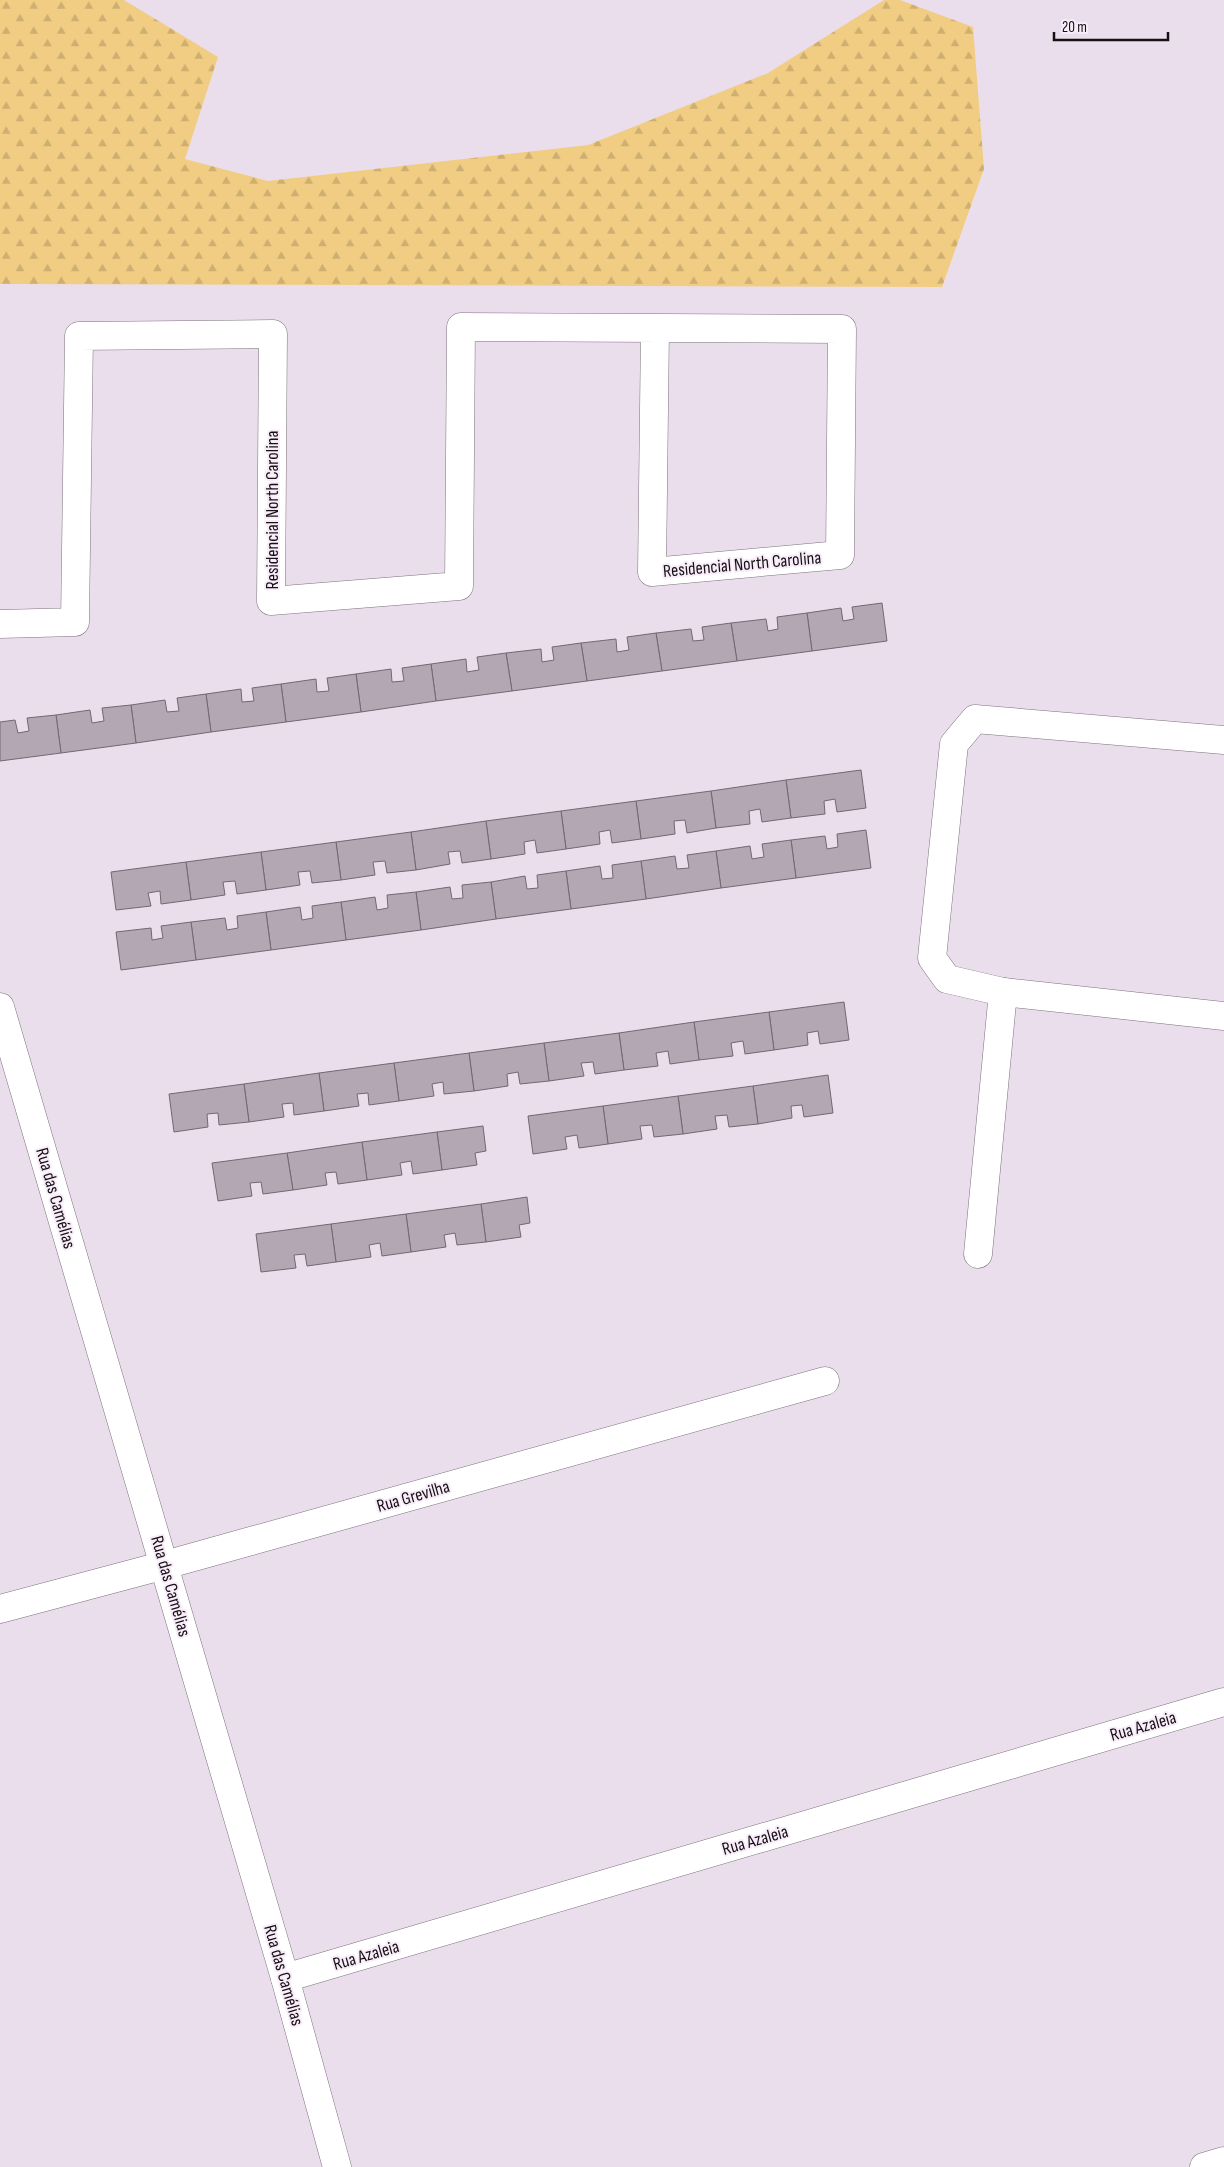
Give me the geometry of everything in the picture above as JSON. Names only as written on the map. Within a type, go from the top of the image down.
[{"type":"street","name":"Residencial North Carolina","points":[[0,624],[75,622],[79,336],[273,334],[271,601],[459,586],[460,327],[842,329],[840,556],[652,572],[655,329]]},
{"type":"street","points":[[1224,740],[975,719],[954,744],[932,958],[947,980],[1003,992],[1224,1016]]},
{"type":"street","points":[[978,1254],[1003,992]]},
{"type":"street","name":"Rua das Camélias","points":[[0,1007],[285,1978],[337,2167]]},
{"type":"street","name":"Rua Grevilha","points":[[0,1609],[826,1381]]},
{"type":"street","name":"Rua Azaleia","points":[[285,1978],[1224,1702]]},
{"type":"street","points":[[1204,2167],[1224,2161]]},
{"type":"green space","points":[[0,0],[124,0],[218,57],[185,159],[268,181],[588,145],[768,73],[884,0],[900,0],[973,27],[984,169],[942,287],[0,284]]},
{"type":"building","points":[[882,603],[887,641],[812,651],[807,613],[841,608],[843,621],[854,619],[852,607]]},
{"type":"building","points":[[807,613],[812,651],[737,661],[731,623],[766,619],[768,631],[778,629],[777,617]]},
{"type":"building","points":[[731,623],[737,661],[662,671],[656,633],[691,629],[693,641],[704,640],[702,627]]},
{"type":"building","points":[[656,633],[662,671],[587,681],[581,643],[616,639],[617,652],[629,650],[627,637]]},
{"type":"building","points":[[581,643],[587,681],[512,691],[506,653],[541,649],[542,662],[554,660],[552,647]]},
{"type":"building","points":[[506,653],[512,691],[436,701],[431,664],[466,659],[467,672],[479,670],[477,657]]},
{"type":"building","points":[[431,664],[436,701],[361,712],[356,674],[391,669],[392,682],[404,681],[402,668]]},
{"type":"building","points":[[356,674],[361,712],[286,722],[281,684],[316,679],[317,692],[329,691],[327,678]]},
{"type":"building","points":[[281,684],[286,722],[211,732],[206,694],[241,689],[242,702],[254,701],[252,688]]},
{"type":"building","points":[[206,694],[211,732],[136,743],[131,705],[165,700],[167,712],[179,711],[177,698]]},
{"type":"building","points":[[131,705],[136,743],[61,753],[56,715],[90,710],[92,723],[104,721],[102,708]]},
{"type":"building","points":[[56,715],[61,753],[0,761],[0,722],[15,720],[18,733],[29,731],[27,718]]},
{"type":"building","points":[[861,770],[866,808],[837,812],[835,799],[824,801],[825,814],[791,818],[786,780]]},
{"type":"building","points":[[786,780],[791,818],[762,822],[760,809],[749,811],[750,824],[716,828],[711,791]]},
{"type":"building","points":[[711,791],[716,828],[687,833],[685,820],[674,821],[675,834],[641,839],[636,801]]},
{"type":"building","points":[[636,801],[641,839],[612,843],[610,830],[599,832],[600,844],[566,849],[561,811]]},
{"type":"building","points":[[561,811],[566,849],[537,853],[535,840],[524,842],[525,854],[491,859],[486,821]]},
{"type":"building","points":[[486,821],[491,859],[462,863],[460,851],[448,852],[450,864],[416,870],[411,832]]},
{"type":"building","points":[[866,830],[871,868],[796,878],[791,840],[825,836],[827,849],[838,847],[837,834]]},
{"type":"building","points":[[411,832],[416,870],[387,873],[385,861],[373,862],[375,875],[341,880],[336,842]]},
{"type":"building","points":[[791,840],[796,878],[721,888],[716,851],[750,846],[752,859],[764,857],[762,844]]},
{"type":"building","points":[[336,842],[341,880],[312,883],[310,871],[298,872],[300,885],[266,890],[261,852]]},
{"type":"building","points":[[716,851],[721,888],[646,899],[641,861],[675,856],[677,869],[689,868],[687,855]]},
{"type":"building","points":[[261,852],[266,890],[237,894],[235,881],[223,882],[225,895],[191,900],[186,862]]},
{"type":"building","points":[[641,861],[646,899],[571,909],[566,871],[600,866],[602,879],[613,878],[612,865]]},
{"type":"building","points":[[186,862],[191,900],[161,904],[160,891],[148,893],[151,906],[116,910],[111,872]]},
{"type":"building","points":[[566,871],[571,909],[496,919],[491,882],[525,876],[527,889],[538,888],[537,875]]},
{"type":"building","points":[[491,882],[496,919],[421,930],[416,892],[450,887],[452,899],[463,898],[462,885]]},
{"type":"building","points":[[416,892],[421,930],[346,940],[341,902],[375,897],[377,910],[388,908],[387,895]]},
{"type":"building","points":[[341,902],[346,940],[271,950],[266,912],[300,907],[302,920],[313,918],[312,906]]},
{"type":"building","points":[[266,912],[271,950],[196,960],[191,922],[225,918],[227,930],[238,928],[237,916]]},
{"type":"building","points":[[191,922],[196,960],[121,970],[116,932],[151,928],[152,940],[163,938],[161,926]]},
{"type":"building","points":[[844,1002],[849,1040],[820,1044],[818,1031],[807,1033],[808,1045],[774,1050],[769,1012]]},
{"type":"building","points":[[769,1012],[774,1050],[745,1054],[743,1041],[731,1043],[733,1056],[699,1060],[694,1022]]},
{"type":"building","points":[[694,1022],[699,1060],[670,1064],[668,1051],[656,1053],[658,1066],[624,1070],[619,1033]]},
{"type":"building","points":[[619,1033],[624,1070],[595,1074],[593,1062],[581,1063],[584,1076],[549,1081],[544,1043]]},
{"type":"building","points":[[544,1043],[549,1081],[520,1084],[518,1072],[507,1074],[508,1086],[474,1091],[469,1053]]},
{"type":"building","points":[[469,1053],[474,1091],[444,1094],[443,1082],[432,1084],[434,1096],[399,1101],[394,1063]]},
{"type":"building","points":[[394,1063],[399,1101],[369,1105],[368,1093],[357,1094],[359,1106],[324,1111],[319,1073]]},
{"type":"building","points":[[319,1073],[324,1111],[294,1115],[293,1103],[282,1104],[284,1117],[249,1122],[244,1084]]},
{"type":"building","points":[[828,1075],[833,1113],[804,1117],[802,1105],[791,1106],[792,1118],[758,1124],[753,1086]]},
{"type":"building","points":[[244,1084],[249,1122],[219,1125],[218,1113],[207,1114],[208,1127],[174,1132],[169,1094]]},
{"type":"building","points":[[753,1086],[758,1124],[729,1127],[727,1115],[715,1116],[717,1129],[683,1134],[678,1096]]},
{"type":"building","points":[[678,1096],[683,1134],[654,1137],[652,1125],[640,1126],[642,1139],[608,1144],[603,1106]]},
{"type":"building","points":[[603,1106],[608,1144],[579,1148],[577,1135],[565,1137],[567,1149],[533,1154],[528,1116]]},
{"type":"building","points":[[483,1126],[486,1151],[475,1153],[477,1165],[442,1170],[437,1132]]},
{"type":"building","points":[[437,1132],[442,1170],[413,1174],[411,1161],[400,1163],[402,1175],[367,1180],[362,1142]]},
{"type":"building","points":[[362,1142],[367,1180],[338,1184],[336,1172],[325,1173],[327,1185],[293,1190],[287,1153]]},
{"type":"building","points":[[287,1153],[293,1190],[263,1194],[261,1182],[250,1183],[252,1196],[218,1201],[212,1163]]},
{"type":"building","points":[[527,1197],[530,1223],[519,1225],[521,1237],[486,1242],[481,1204]]},
{"type":"building","points":[[481,1204],[486,1242],[457,1245],[455,1233],[444,1235],[446,1247],[411,1252],[406,1214]]},
{"type":"building","points":[[406,1214],[411,1252],[382,1256],[380,1243],[369,1245],[371,1257],[336,1262],[331,1224]]},
{"type":"building","points":[[331,1224],[336,1262],[307,1266],[305,1254],[294,1255],[296,1268],[261,1272],[256,1234]]}]
